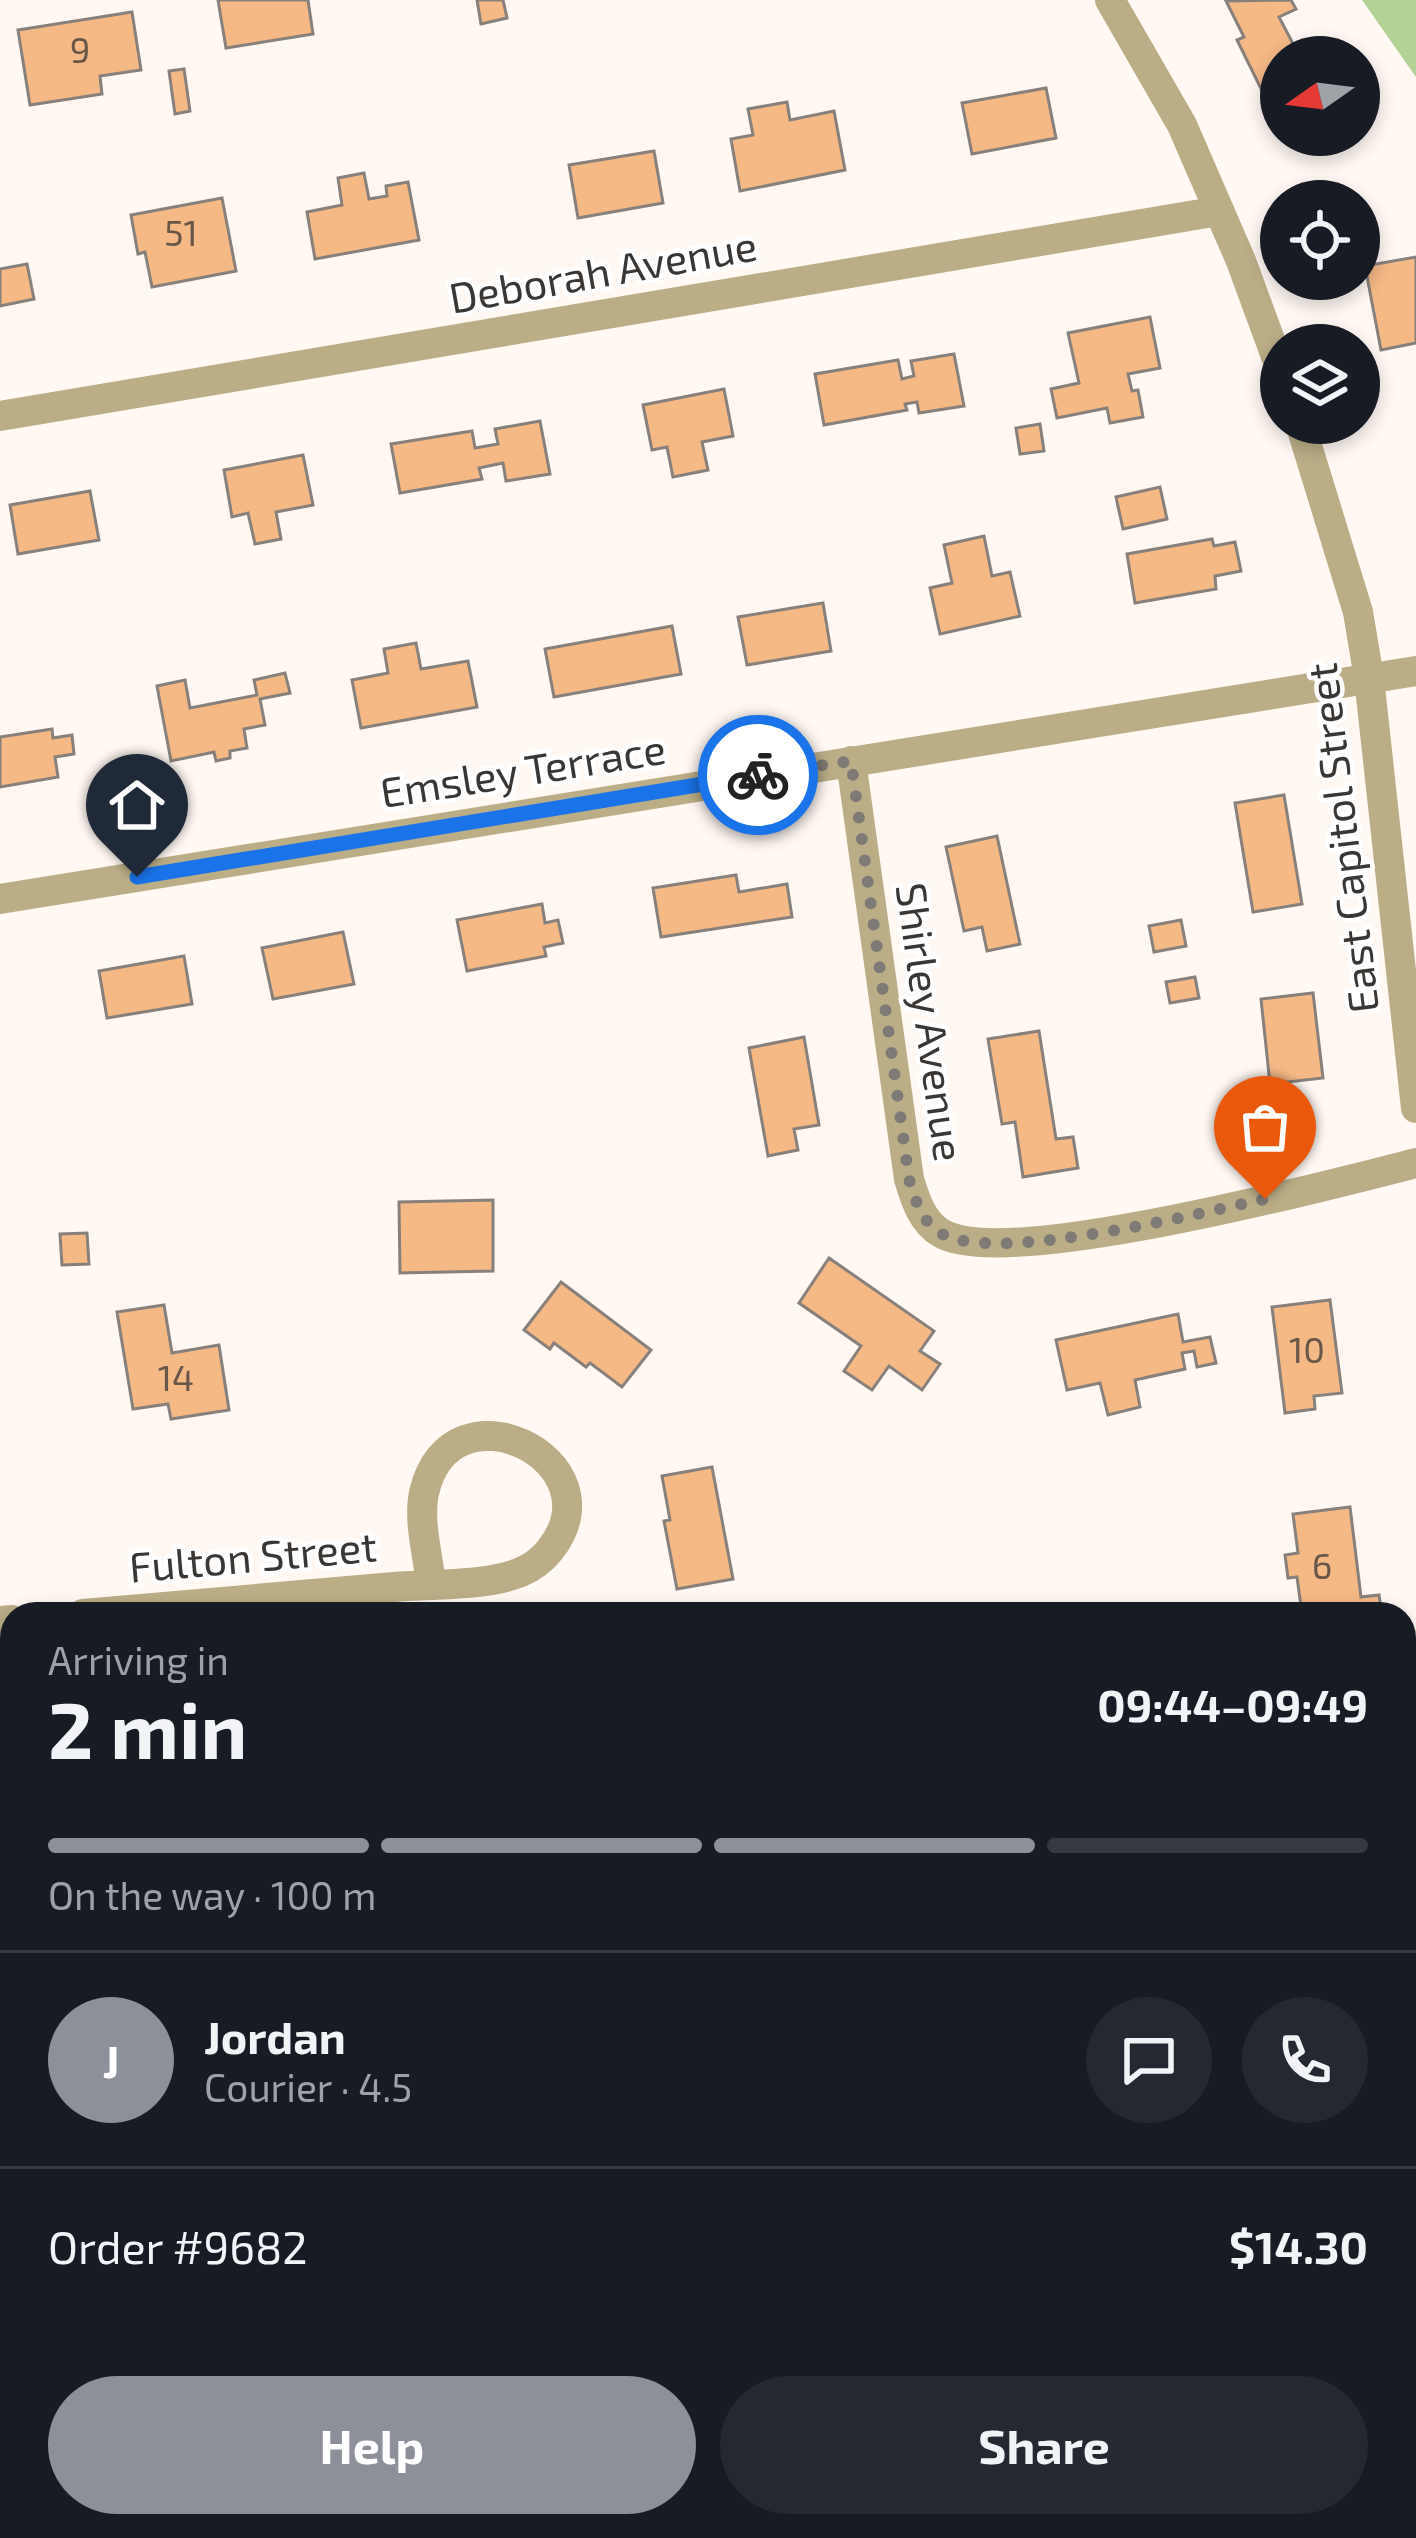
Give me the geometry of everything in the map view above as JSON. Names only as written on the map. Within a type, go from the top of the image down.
[{"type":"street","points":[[1110,0],[1182,124],[1263,324]]},
{"type":"street","name":"Deborah Avenue","points":[[0,416],[1220,211]]},
{"type":"street","name":"East Capitol Street","points":[[1306,444],[1358,611],[1416,1108]]},
{"type":"street","name":"Emsley Terrace","points":[[0,899],[1416,671]]},
{"type":"street","name":"Shirley Avenue","points":[[851,761],[909,1179],[923,1216],[940,1233],[963,1241],[1012,1244],[1152,1224],[1416,1163]]},
{"type":"street","name":"Fulton Street","points":[[222,1602],[430,1584],[519,1573],[554,1546],[565,1503],[550,1462],[533,1446],[513,1437],[466,1440],[430,1474],[423,1497],[430,1584]]},
{"type":"green space","points":[[1362,0],[1416,0],[1416,77]]},
{"type":"building","points":[[218,0],[308,0],[313,34],[226,48]]},
{"type":"building","points":[[477,0],[503,0],[507,18],[481,24]]},
{"type":"building","points":[[1291,0],[1296,9],[1279,17],[1289,36],[1260,36],[1260,87],[1237,40],[1244,37],[1226,1]]},
{"type":"building","points":[[132,12],[141,70],[100,76],[102,94],[30,105],[18,30]]},
{"type":"building","points":[[184,69],[190,111],[175,114],[169,71]]},
{"type":"building","points":[[1046,88],[1056,138],[972,154],[962,103]]},
{"type":"building","points":[[787,102],[790,120],[834,111],[845,170],[740,191],[731,139],[753,135],[748,109]]},
{"type":"building","points":[[654,151],[663,203],[578,218],[569,165]]},
{"type":"building","points":[[364,173],[369,199],[387,196],[386,186],[408,182],[419,240],[315,259],[307,212],[342,205],[338,178]]},
{"type":"building","points":[[222,198],[236,271],[152,287],[145,252],[138,254],[131,215]]},
{"type":"building","points":[[1416,257],[1416,343],[1381,350],[1380,324],[1376,324],[1371,300],[1380,300],[1380,263]]},
{"type":"building","points":[[27,264],[34,299],[0,306],[0,269]]},
{"type":"building","points":[[1150,317],[1160,368],[1128,374],[1132,391],[1138,390],[1143,417],[1110,423],[1107,408],[1057,418],[1051,389],[1079,383],[1068,333]]},
{"type":"building","points":[[954,354],[964,406],[919,413],[917,402],[905,404],[907,410],[824,425],[815,374],[898,360],[902,379],[914,376],[911,361]]},
{"type":"building","points":[[724,389],[733,436],[702,442],[708,470],[673,477],[667,447],[652,450],[643,405]]},
{"type":"building","points":[[540,421],[550,474],[506,481],[503,463],[479,468],[482,479],[400,493],[391,444],[472,431],[475,448],[498,444],[495,429]]},
{"type":"building","points":[[1040,424],[1044,451],[1020,454],[1016,428]]},
{"type":"building","points":[[303,455],[313,505],[276,512],[281,539],[255,544],[248,513],[232,517],[224,470]]},
{"type":"building","points":[[1160,487],[1167,519],[1123,529],[1116,497]]},
{"type":"building","points":[[90,491],[99,540],[18,554],[10,505]]},
{"type":"building","points":[[984,536],[992,576],[1010,572],[1020,616],[940,634],[930,588],[952,583],[944,545]]},
{"type":"building","points":[[1212,539],[1214,546],[1235,542],[1241,571],[1215,576],[1216,589],[1135,603],[1127,554]]},
{"type":"building","points":[[823,603],[831,651],[747,665],[738,617]]},
{"type":"building","points":[[672,626],[681,674],[554,697],[545,649]]},
{"type":"building","points":[[416,643],[421,669],[468,661],[477,707],[361,728],[352,680],[388,673],[384,649]]},
{"type":"building","points":[[285,673],[290,693],[260,699],[265,725],[244,729],[247,748],[230,751],[230,758],[216,761],[214,752],[171,761],[157,686],[185,680],[190,708],[257,695],[254,680]]},
{"type":"building","points":[[52,729],[53,738],[72,735],[74,754],[55,757],[58,777],[0,787],[0,737]]},
{"type":"building","points":[[1284,795],[1302,904],[1253,912],[1235,803]]},
{"type":"building","points":[[997,836],[1020,944],[987,951],[982,927],[964,931],[946,847]]},
{"type":"building","points":[[736,875],[739,892],[787,884],[792,917],[661,937],[653,888]]},
{"type":"building","points":[[542,904],[545,923],[558,920],[563,943],[544,947],[546,956],[467,971],[457,920]]},
{"type":"building","points":[[1181,920],[1186,946],[1154,952],[1149,926]]},
{"type":"building","points":[[343,932],[354,984],[273,999],[262,948]]},
{"type":"building","points":[[184,956],[192,1004],[107,1018],[99,971]]},
{"type":"building","points":[[1195,977],[1199,998],[1170,1003],[1166,982]]},
{"type":"building","points":[[1313,993],[1323,1078],[1270,1084],[1261,999]]},
{"type":"building","points":[[1039,1031],[1056,1139],[1073,1137],[1078,1168],[1023,1177],[1015,1122],[1002,1124],[988,1039]]},
{"type":"building","points":[[804,1037],[819,1125],[794,1129],[798,1150],[768,1156],[749,1048]]},
{"type":"building","points":[[493,1200],[493,1271],[400,1273],[399,1202]]},
{"type":"building","points":[[87,1233],[89,1264],[62,1265],[60,1234]]},
{"type":"building","points":[[829,1258],[934,1331],[920,1351],[940,1364],[922,1390],[889,1366],[872,1390],[844,1371],[861,1346],[799,1303]]},
{"type":"building","points":[[561,1282],[651,1350],[622,1387],[590,1363],[586,1367],[554,1343],[550,1349],[524,1330]]},
{"type":"building","points":[[1330,1300],[1342,1393],[1314,1396],[1315,1409],[1285,1413],[1272,1307]]},
{"type":"building","points":[[164,1305],[172,1353],[219,1345],[229,1410],[171,1419],[168,1404],[133,1409],[117,1312]]},
{"type":"building","points":[[1178,1314],[1183,1342],[1210,1337],[1216,1363],[1197,1367],[1194,1351],[1182,1353],[1185,1369],[1135,1380],[1140,1407],[1108,1415],[1100,1383],[1067,1390],[1056,1340]]},
{"type":"building","points":[[712,1467],[733,1579],[677,1589],[664,1521],[670,1520],[662,1476]]},
{"type":"building","points":[[1350,1507],[1361,1597],[1379,1595],[1380,1602],[1300,1602],[1297,1577],[1288,1578],[1285,1555],[1298,1553],[1293,1514]]},
{"type":"way so far","points":[[758,775],[851,761],[909,1179],[923,1216],[940,1233],[987,1245],[1012,1244],[1152,1224],[1265,1199]]},
{"type":"route","points":[[137,877],[758,775]]}]
